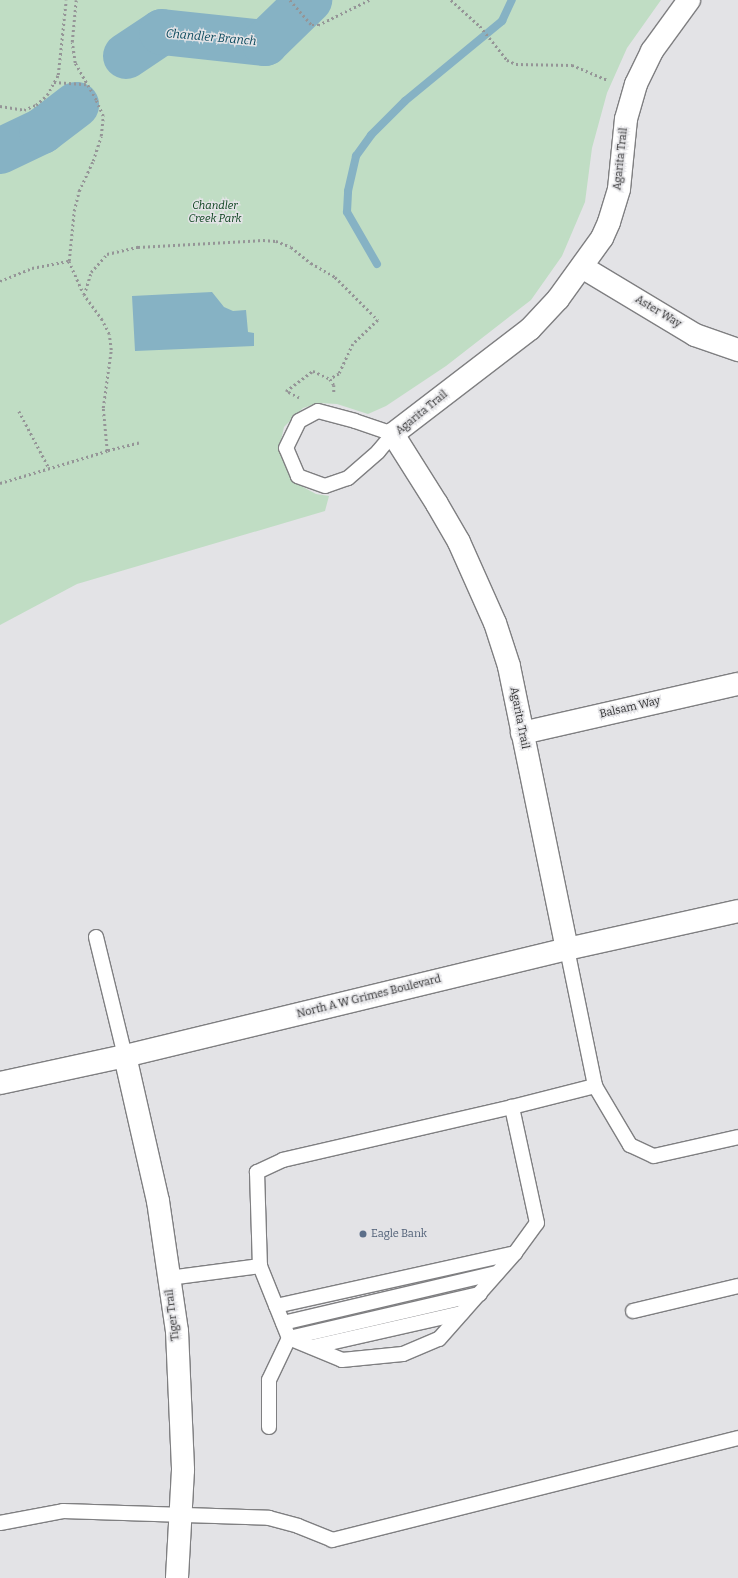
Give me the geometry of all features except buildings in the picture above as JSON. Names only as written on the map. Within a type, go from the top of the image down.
[{"type":"street","name":"Agarita Trail","points":[[567,949],[509,666],[495,623],[459,542],[393,434],[530,329],[558,300],[602,238],[610,222],[619,189],[626,119],[636,84],[652,51],[689,0]]},
{"type":"street","name":"Aster Way","points":[[582,267],[695,335],[738,350]]},
{"type":"street","name":"Balsam Way","points":[[522,733],[738,684]]},
{"type":"street","name":"North A W Grimes Boulevard","points":[[0,1083],[125,1056],[567,949],[738,912]]},
{"type":"street","name":"Tiger Trail","points":[[125,1056],[158,1201],[177,1331],[183,1470],[182,1516],[177,1578]]},
{"type":"lane","points":[[318,411],[393,434],[378,452],[348,478],[325,486],[298,476],[286,448],[298,421],[318,411]]},
{"type":"lane","points":[[96,937],[125,1056]]},
{"type":"lane","points":[[567,949],[595,1086],[630,1145],[654,1156],[738,1137]]},
{"type":"lane","points":[[512,1107],[538,1223],[515,1253],[439,1339],[402,1354],[342,1360],[289,1338],[260,1266],[257,1172],[283,1160],[512,1107],[595,1086]]},
{"type":"lane","points":[[276,1306],[515,1253]]},
{"type":"lane","points":[[169,1278],[260,1266]]},
{"type":"lane","points":[[283,1323],[497,1274]]},
{"type":"lane","points":[[633,1312],[738,1286]]},
{"type":"lane","points":[[289,1338],[480,1294]]},
{"type":"lane","points":[[312,1348],[462,1313]]},
{"type":"lane","points":[[269,1428],[269,1380],[289,1338]]},
{"type":"lane","points":[[0,1523],[63,1511],[269,1518],[298,1526],[332,1540],[738,1438]]},
{"type":"path","points":[[0,106],[24,110],[36,105],[47,95],[58,75],[66,0]]},
{"type":"path","points":[[76,0],[72,42],[74,63],[87,84],[102,116],[101,136],[93,161],[79,191],[74,211],[69,261],[84,294],[102,320],[109,334],[111,350],[103,408],[107,452]]},
{"type":"path","points":[[290,0],[312,25],[318,26],[369,0]]},
{"type":"path","points":[[451,0],[480,26],[508,60],[516,64],[572,65],[608,80]]},
{"type":"path","points":[[54,82],[87,84]]},
{"type":"path","points":[[84,294],[90,272],[107,254],[138,247],[263,240],[276,241],[291,247],[311,263],[336,277],[378,320],[353,344],[339,374],[330,379]]},
{"type":"path","points":[[0,281],[32,268],[69,261]]},
{"type":"path","points":[[302,400],[286,391],[313,371],[330,379],[334,385],[334,398]]},
{"type":"path","points":[[19,411],[49,468]]},
{"type":"path","points":[[0,483],[139,443]]},
{"type":"green space","name":"Chandler Creek Park","points":[[0,0],[661,0],[627,48],[607,93],[592,148],[585,202],[562,256],[531,300],[446,366],[386,406],[368,414],[337,404],[319,403],[303,408],[284,427],[280,445],[283,460],[292,478],[303,487],[316,494],[329,496],[325,511],[77,584],[0,625]]},
{"type":"water","points":[[212,292],[224,307],[233,311],[246,310],[248,332],[254,333],[254,346],[135,351],[132,296]]},
{"type":"waterway","name":"Chandler Branch","points":[[126,56],[162,32],[265,43],[309,0]]},
{"type":"waterway","points":[[377,264],[347,212],[348,191],[356,156],[371,135],[405,101],[502,21],[512,0]]},
{"type":"waterway","name":"Chandler Branch","points":[[0,151],[42,131],[76,105]]},
{"type":"place","name":"Eagle Bank","points":[[363,1234]]}]
